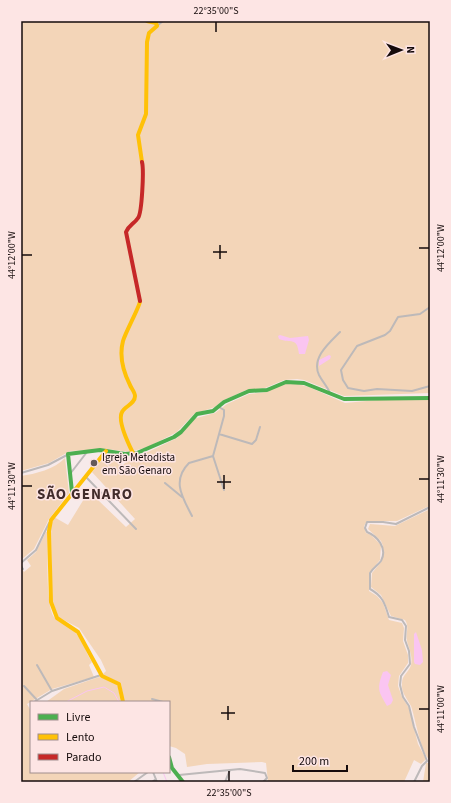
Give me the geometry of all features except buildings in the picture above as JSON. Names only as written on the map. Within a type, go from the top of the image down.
[{"type":"street","points":[[147,21],[156,24],[156,27]]},
{"type":"street","points":[[133,454],[122,424],[121,415],[122,411],[132,403],[135,395],[122,369],[120,352],[130,323],[140,304],[126,232],[129,225],[138,219],[141,212],[141,192],[144,171],[138,135],[146,117],[148,37],[163,21]]},
{"type":"street","points":[[430,307],[420,314],[398,317],[390,331],[385,335],[357,346],[351,358],[342,368],[341,373],[345,385],[354,390],[412,392],[430,386]]},
{"type":"street","points":[[331,394],[319,375],[317,363],[324,350],[340,332]]},
{"type":"street","points":[[21,473],[48,465],[72,452],[106,451],[133,454],[158,445],[174,437],[194,416],[213,411],[224,402],[249,391],[267,390],[286,382],[304,383],[344,400],[430,398]]},
{"type":"street","points":[[218,407],[224,410],[224,413],[213,456],[224,490]]},
{"type":"street","points":[[219,434],[252,444],[256,440],[260,427]]},
{"type":"street","points":[[70,475],[88,451]]},
{"type":"street","points":[[21,563],[36,550],[51,520],[106,451]]},
{"type":"street","points":[[67,455],[72,492]]},
{"type":"street","points":[[192,516],[182,497],[179,485],[186,465],[191,461],[213,456]]},
{"type":"street","points":[[85,476],[136,530]]},
{"type":"street","points":[[165,483],[182,497]]},
{"type":"street","points":[[414,782],[422,766],[428,762],[414,728],[410,706],[403,697],[400,684],[401,676],[410,664],[409,651],[405,640],[407,628],[402,620],[389,617],[385,603],[380,596],[370,589],[370,573],[381,560],[382,546],[381,542],[367,532],[365,528],[368,522],[396,524],[428,508]]},
{"type":"street","points":[[51,520],[50,572],[52,610],[57,618],[73,627],[78,632],[100,673],[106,679],[119,683],[123,701]]},
{"type":"street","points":[[21,566],[23,570]]},
{"type":"street","points":[[37,665],[52,691]]},
{"type":"street","points":[[24,686],[37,700],[52,691],[100,673]]},
{"type":"street","points":[[152,700],[158,701]]},
{"type":"street","points":[[170,762],[171,766],[183,782]]},
{"type":"street","points":[[178,775],[242,769],[262,772],[266,775],[266,780],[263,782]]},
{"type":"street","points":[[225,782],[230,770]]},
{"type":"street","points":[[134,782],[147,773]]},
{"type":"street","points":[[153,773],[157,782]]},
{"type":"street","points":[[152,782],[156,779]]},
{"type":"shaded area","points":[[21,21],[430,21],[430,393],[344,396],[304,380],[284,380],[265,388],[246,390],[222,401],[215,407],[194,414],[177,432],[148,447],[130,452],[107,449],[70,451],[49,463],[21,471]]},
{"type":"shaded area","points":[[280,335],[290,338],[308,336],[309,340],[305,354],[299,354],[295,343],[279,339],[278,336]]},
{"type":"shaded area","points":[[329,355],[331,356],[330,359],[319,366],[319,360]]},
{"type":"shaded area","points":[[294,383],[309,387],[345,403],[377,400],[430,400],[430,760],[424,751],[411,706],[402,690],[402,680],[411,665],[406,623],[405,620],[391,616],[381,595],[371,587],[372,573],[382,561],[383,546],[381,541],[368,529],[370,524],[395,526],[428,510],[427,507],[397,521],[367,521],[364,526],[366,533],[371,535],[381,545],[380,560],[369,573],[369,591],[377,596],[383,603],[389,620],[402,623],[404,628],[403,641],[408,655],[408,663],[399,676],[398,686],[402,697],[409,708],[418,744],[426,759],[421,764],[414,760],[404,782],[268,782],[266,763],[262,762],[207,764],[187,767],[185,754],[176,748],[170,746],[170,701],[124,701],[121,683],[102,675],[106,671],[101,660],[79,628],[58,617],[52,599],[51,525],[54,517],[68,525],[87,494],[98,500],[126,527],[135,519],[92,472],[102,460],[115,473],[125,463],[177,438],[193,419],[215,413],[227,404],[249,394],[266,392],[282,384]]},
{"type":"shaded area","points":[[110,453],[122,465],[115,472],[103,460]]},
{"type":"shaded area","points":[[65,458],[69,493],[49,519],[34,549],[21,560],[21,476],[50,468]]},
{"type":"shaded area","points":[[46,532],[48,532],[48,589],[51,610],[56,619],[77,634],[92,662],[89,665],[94,677],[52,689],[27,704],[30,709],[30,773],[139,773],[128,782],[21,782],[21,567],[24,572],[31,566],[27,560],[36,552]]},
{"type":"shaded area","points":[[416,632],[422,650],[423,662],[420,665],[415,664],[414,662],[414,634]]},
{"type":"shaded area","points":[[387,671],[391,675],[388,685],[393,700],[391,704],[387,706],[380,694],[379,687],[383,672]]},
{"type":"shaded area","points":[[99,677],[117,684],[121,701],[47,701],[64,689]]},
{"type":"shaded area","points":[[426,763],[430,763],[430,782],[423,782]]},
{"type":"waterway","points":[[68,701],[87,691],[104,687],[114,693],[118,701]]},
{"type":"waterway","points":[[163,773],[167,782]]},
{"type":"traffic: fast","points":[[72,492],[68,454],[100,450],[125,454],[137,453],[174,437],[181,432],[197,414],[213,411],[224,402],[249,391],[267,390],[286,382],[304,383],[344,399],[430,398]]},
{"type":"traffic: fast","points":[[170,761],[172,768],[183,782]]},
{"type":"traffic: slow","points":[[142,162],[138,135],[146,114],[147,42],[149,33],[157,26],[156,23],[147,21]]},
{"type":"traffic: slow","points":[[133,453],[122,427],[121,416],[123,410],[132,403],[135,396],[124,369],[121,352],[123,341],[140,301]]},
{"type":"traffic: slow","points":[[106,451],[51,520],[49,531],[51,602],[57,618],[78,632],[102,676],[119,684],[123,701]]},
{"type":"traffic: jam","points":[[140,301],[126,232],[138,218],[141,208],[143,173],[142,162]]},
{"type":"place","name":"Igreja Metodista em São Genaro","points":[[94,463]]},
{"type":"district","name":"SÃO GENARO","points":[[85,494]]}]
